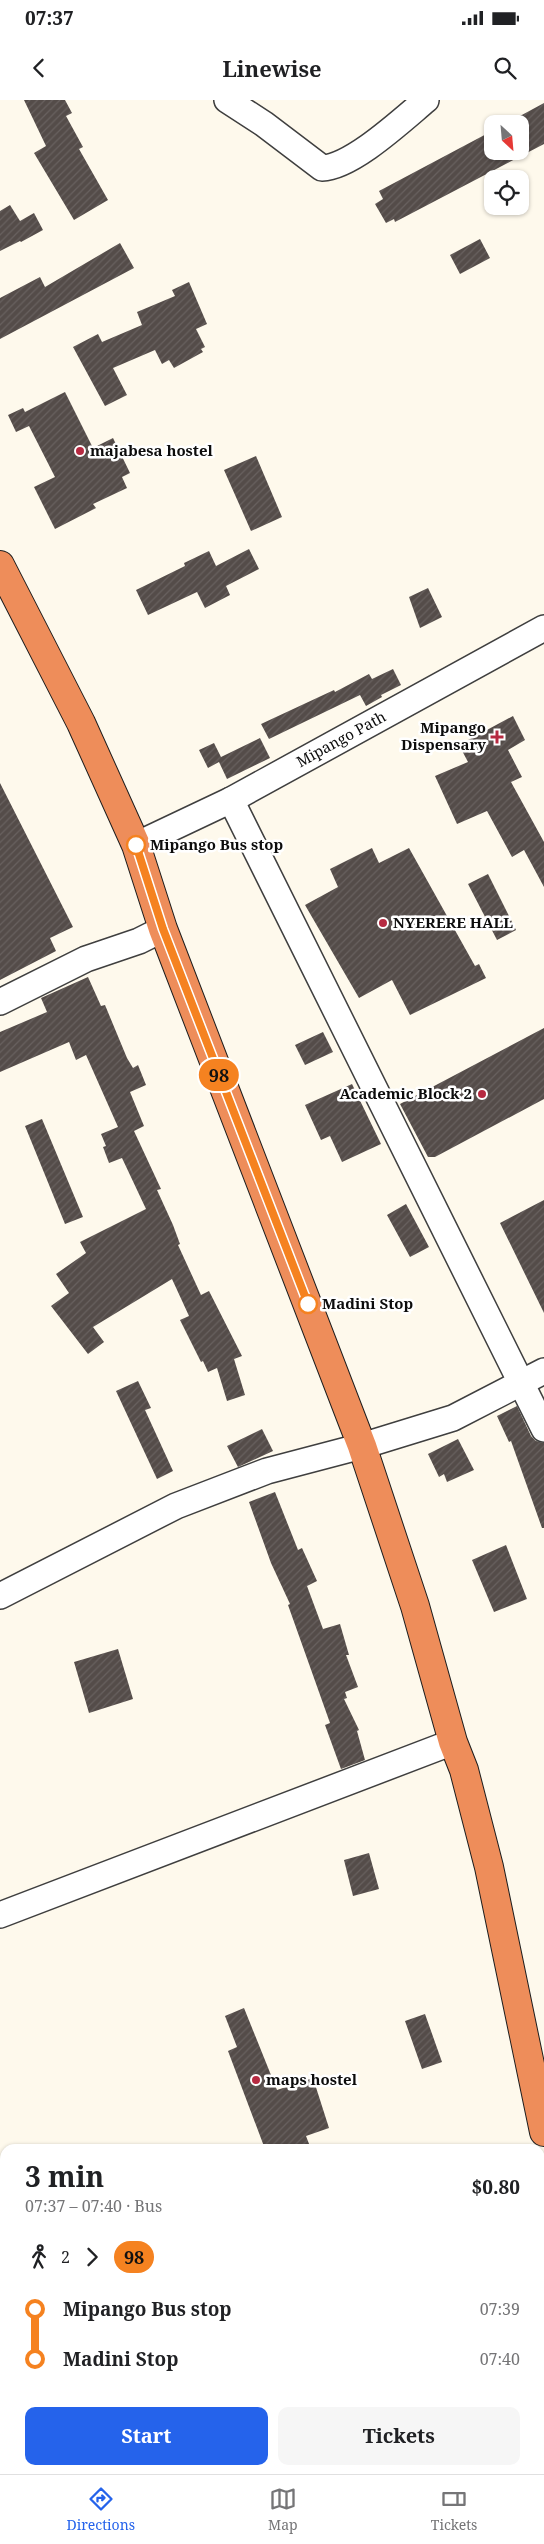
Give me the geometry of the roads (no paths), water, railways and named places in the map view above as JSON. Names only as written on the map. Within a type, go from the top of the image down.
[{"type":"highway","points":[[0,565],[82,724],[136,845],[163,929],[362,1446],[415,1606],[453,1742],[464,1770],[489,1867],[544,2132]]},
{"type":"street","points":[[226,100],[264,124],[322,168],[332,168],[364,150],[426,100]]},
{"type":"street","name":"Mipango Path","points":[[136,845],[231,800],[544,628]]},
{"type":"street","points":[[231,800],[544,1429]]},
{"type":"street","points":[[0,1002],[86,959],[139,941],[163,929]]},
{"type":"street","points":[[0,1596],[176,1506],[267,1471],[362,1446],[453,1418],[544,1372]]},
{"type":"street","points":[[0,1916],[453,1742]]},
{"type":"place","name":"majabesa hostel","points":[[80,451]]},
{"type":"place","name":"Mipango Dispensary","points":[[497,737]]},
{"type":"place","name":"Mipango Bus stop","points":[[136,845]]},
{"type":"place","name":"NYERERE HALL","points":[[383,923]]},
{"type":"place","name":"Academic Block 2","points":[[482,1094]]},
{"type":"place","name":"Madini Stop","points":[[308,1304]]},
{"type":"place","name":"maps hostel","points":[[256,2080]]}]
